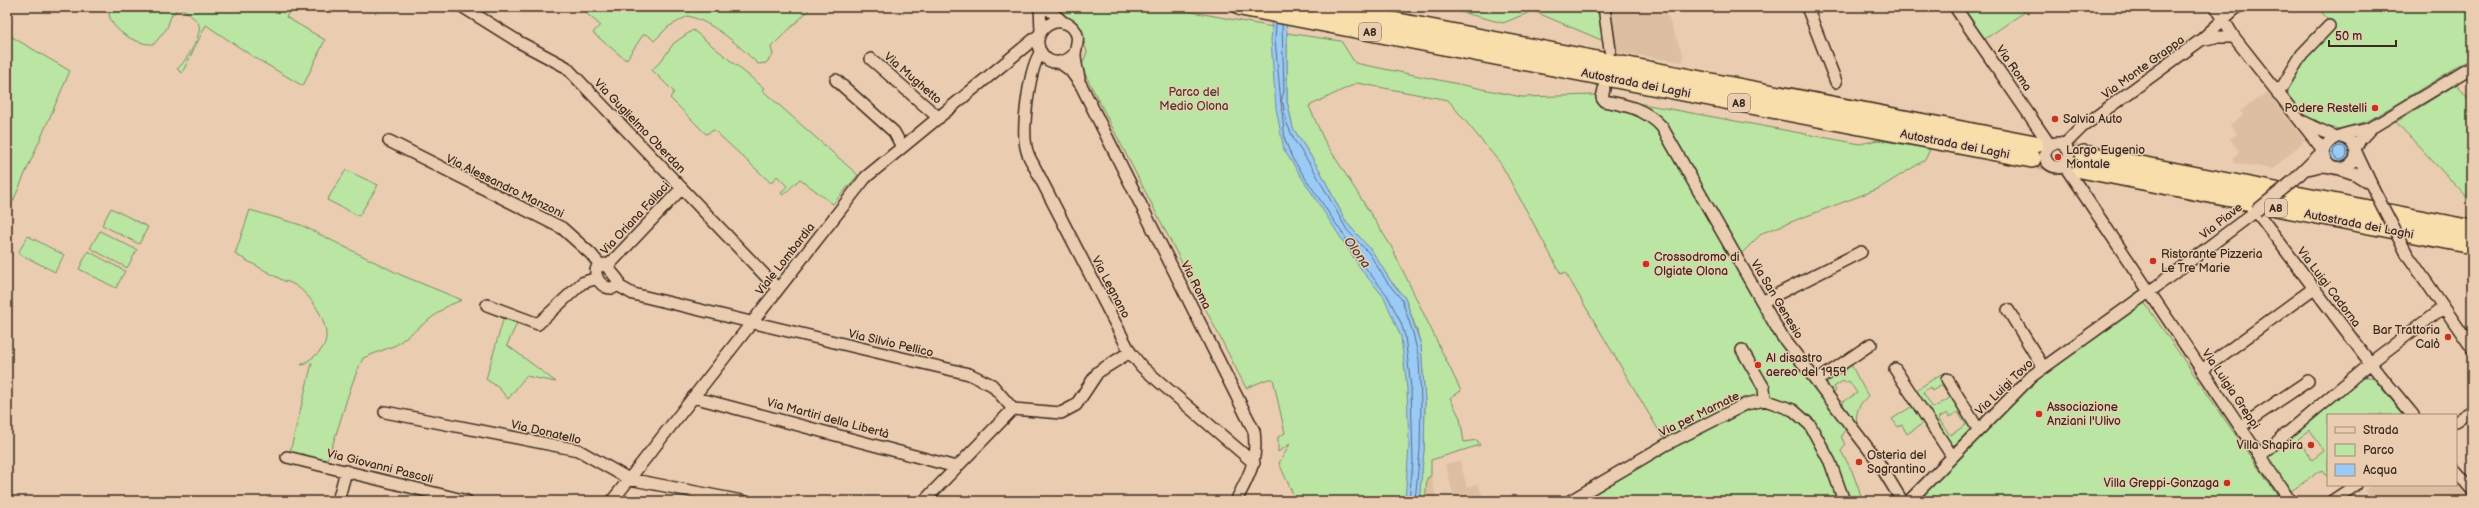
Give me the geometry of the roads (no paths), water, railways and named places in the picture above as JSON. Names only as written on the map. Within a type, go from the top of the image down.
[{"type":"highway","name":"Autostrada dei Laghi","points":[[1242,7],[1295,18],[2039,149]]},
{"type":"highway","name":"Autostrada dei Laghi","points":[[1320,7],[2039,149]]},
{"type":"highway","name":"Autostrada dei Laghi","points":[[2472,229],[2083,161],[2472,245]]},
{"type":"street","name":"Via Guglielmo Oberdan","points":[[463,7],[519,42],[566,67],[778,289]]},
{"type":"street","points":[[1040,7],[1040,34],[1038,42],[1041,52]]},
{"type":"street","points":[[1046,7],[1064,23]]},
{"type":"street","points":[[1604,7],[1610,50]]},
{"type":"street","points":[[1807,7],[1836,82]]},
{"type":"street","name":"Via Roma","points":[[1955,7],[2039,149]]},
{"type":"street","points":[[2216,7],[2234,38],[2323,151],[2324,159],[2335,168],[2355,174],[2372,186]]},
{"type":"street","points":[[2222,19],[2237,7]]},
{"type":"street","name":"Via Monte Grappa","points":[[2064,146],[2078,131],[2201,40],[2222,19]]},
{"type":"street","points":[[1040,34],[1048,25],[1064,23]]},
{"type":"street","name":"Via Roma","points":[[1064,23],[1073,28],[1077,34],[1078,47],[1075,53],[1081,84]]},
{"type":"street","points":[[2278,94],[2302,54],[2329,26]]},
{"type":"street","name":"Viale Lombardia","points":[[612,501],[862,182],[902,147],[1040,34]]},
{"type":"street","name":"Via Monte Grappa","points":[[2201,40],[2215,37],[2234,38]]},
{"type":"street","name":"Viale Lombardia","points":[[1008,61],[1027,54],[1041,52]]},
{"type":"street","name":"Via Roma","points":[[1041,52],[1054,62],[1070,70],[1081,84],[1250,421],[1256,449],[1254,463],[1235,501]]},
{"type":"street","name":"Via Legnano","points":[[1041,52],[1034,64],[1025,133],[1028,154],[1130,352],[1142,367],[1254,463]]},
{"type":"street","points":[[1054,62],[1066,61],[1075,53]]},
{"type":"street","name":"Via Mughetto","points":[[870,59],[938,118]]},
{"type":"street","name":"Via Legnano","points":[[1032,79],[1040,65],[1054,62]]},
{"type":"street","points":[[2338,137],[2371,128],[2472,67]]},
{"type":"street","points":[[836,80],[894,132],[902,147]]},
{"type":"street","name":"Via San Genesio","points":[[1604,89],[1602,98],[1604,101],[1630,106],[1655,119],[1662,127],[1781,335],[1877,460],[1902,501]]},
{"type":"street","points":[[2298,119],[2352,142],[2372,186],[2407,254],[2472,348]]},
{"type":"street","points":[[2306,169],[2335,168],[2351,164],[2360,140],[2371,128]]},
{"type":"street","name":"Via Piave","points":[[2149,292],[2255,216],[2306,169],[2323,151],[2328,141],[2338,137]]},
{"type":"street","name":"Via Alessandro Manzoni","points":[[389,141],[562,228],[618,279],[617,285]]},
{"type":"street","points":[[2057,143],[2064,146],[2069,155],[2064,165],[2056,167],[2048,163],[2045,152],[2039,149],[2057,143]]},
{"type":"street","points":[[2064,165],[2149,292]]},
{"type":"street","name":"Via Oriana Fallaci","points":[[604,266],[682,188]]},
{"type":"street","name":"Via Luigi Cadorna","points":[[2255,216],[2314,288],[2371,364],[2412,414]]},
{"type":"street","points":[[1762,302],[1861,252]]},
{"type":"street","points":[[604,266],[596,269],[597,278],[606,287],[610,288],[617,285],[633,294],[751,323]]},
{"type":"street","points":[[486,306],[538,324],[582,283],[597,278]]},
{"type":"street","points":[[2202,370],[2314,288]]},
{"type":"street","name":"Via Luigi Tovo","points":[[1909,501],[2025,382],[2043,367],[2149,292]]},
{"type":"street","name":"Via Luigia Greppi","points":[[2149,292],[2290,501]]},
{"type":"street","points":[[2260,456],[2371,364],[2444,307]]},
{"type":"street","points":[[2008,310],[2043,367]]},
{"type":"street","name":"Via Silvio Pellico","points":[[751,323],[969,374],[992,385],[1013,409]]},
{"type":"street","points":[[1816,381],[1871,344]]},
{"type":"street","points":[[1742,350],[1764,388],[1765,400],[1793,410],[1810,425],[1830,462],[1844,501]]},
{"type":"street","points":[[924,501],[1013,409],[1061,413],[1076,405],[1098,372],[1130,352]]},
{"type":"street","points":[[1895,369],[1952,456]]},
{"type":"street","points":[[1947,379],[1978,429]]},
{"type":"street","points":[[2240,427],[2308,381]]},
{"type":"street","name":"Via Martiri della Libertà","points":[[693,396],[956,467]]},
{"type":"street","name":"Via per Marnate","points":[[1570,501],[1667,444],[1746,404],[1765,400]]},
{"type":"street","points":[[2457,420],[2472,411]]},
{"type":"street","name":"Via Donatello","points":[[385,412],[578,450],[629,479],[742,501]]},
{"type":"street","name":"Via Giovanni Pascoli","points":[[287,457],[467,501]]},
{"type":"street","points":[[338,501],[346,471]]},
{"type":"street","points":[[2457,472],[2472,490]]},
{"type":"street","points":[[2332,501],[2354,486]]},
{"type":"water","name":"Olona","points":[[1269,7],[1284,7],[1287,33],[1287,101],[1293,128],[1319,169],[1346,222],[1372,251],[1390,280],[1405,298],[1421,345],[1425,402],[1424,450],[1419,501],[1405,501],[1409,446],[1407,388],[1401,337],[1384,297],[1363,272],[1284,150],[1276,108],[1271,40],[1272,29]]},
{"type":"water","points":[[2340,142],[2348,145],[2351,153],[2348,161],[2340,164],[2332,161],[2329,153],[2332,145]]},
{"type":"tunnel","points":[[2035,144],[2084,154]]},
{"type":"tunnel","points":[[2032,159],[2081,169]]},
{"type":"place","name":"Podere Restelli","points":[[2375,108]]},
{"type":"place","name":"Salvia Auto","points":[[2055,119]]},
{"type":"place","name":"Largo Eugenio Montale","points":[[2058,157]]},
{"type":"place","name":"Ristorante Pizzeria Le Tre Marie","points":[[2153,261]]},
{"type":"place","name":"Crossodromo di Olgiate Olona","points":[[1646,264]]},
{"type":"place","name":"Bar Trattoria Calò","points":[[2448,337]]},
{"type":"place","name":"Al disastro aereo del 1959","points":[[1758,365]]},
{"type":"place","name":"Associazione Anziani l'Ulivo","points":[[2039,414]]},
{"type":"place","name":"Villa Shapira","points":[[2311,445]]},
{"type":"place","name":"Osteria del Sagrantino","points":[[1859,462]]},
{"type":"place","name":"Villa Greppi-Gonzaga","points":[[2227,483]]},
{"type":"park label","name":"Parco del Medio Olona","points":[[1194,99]]}]
